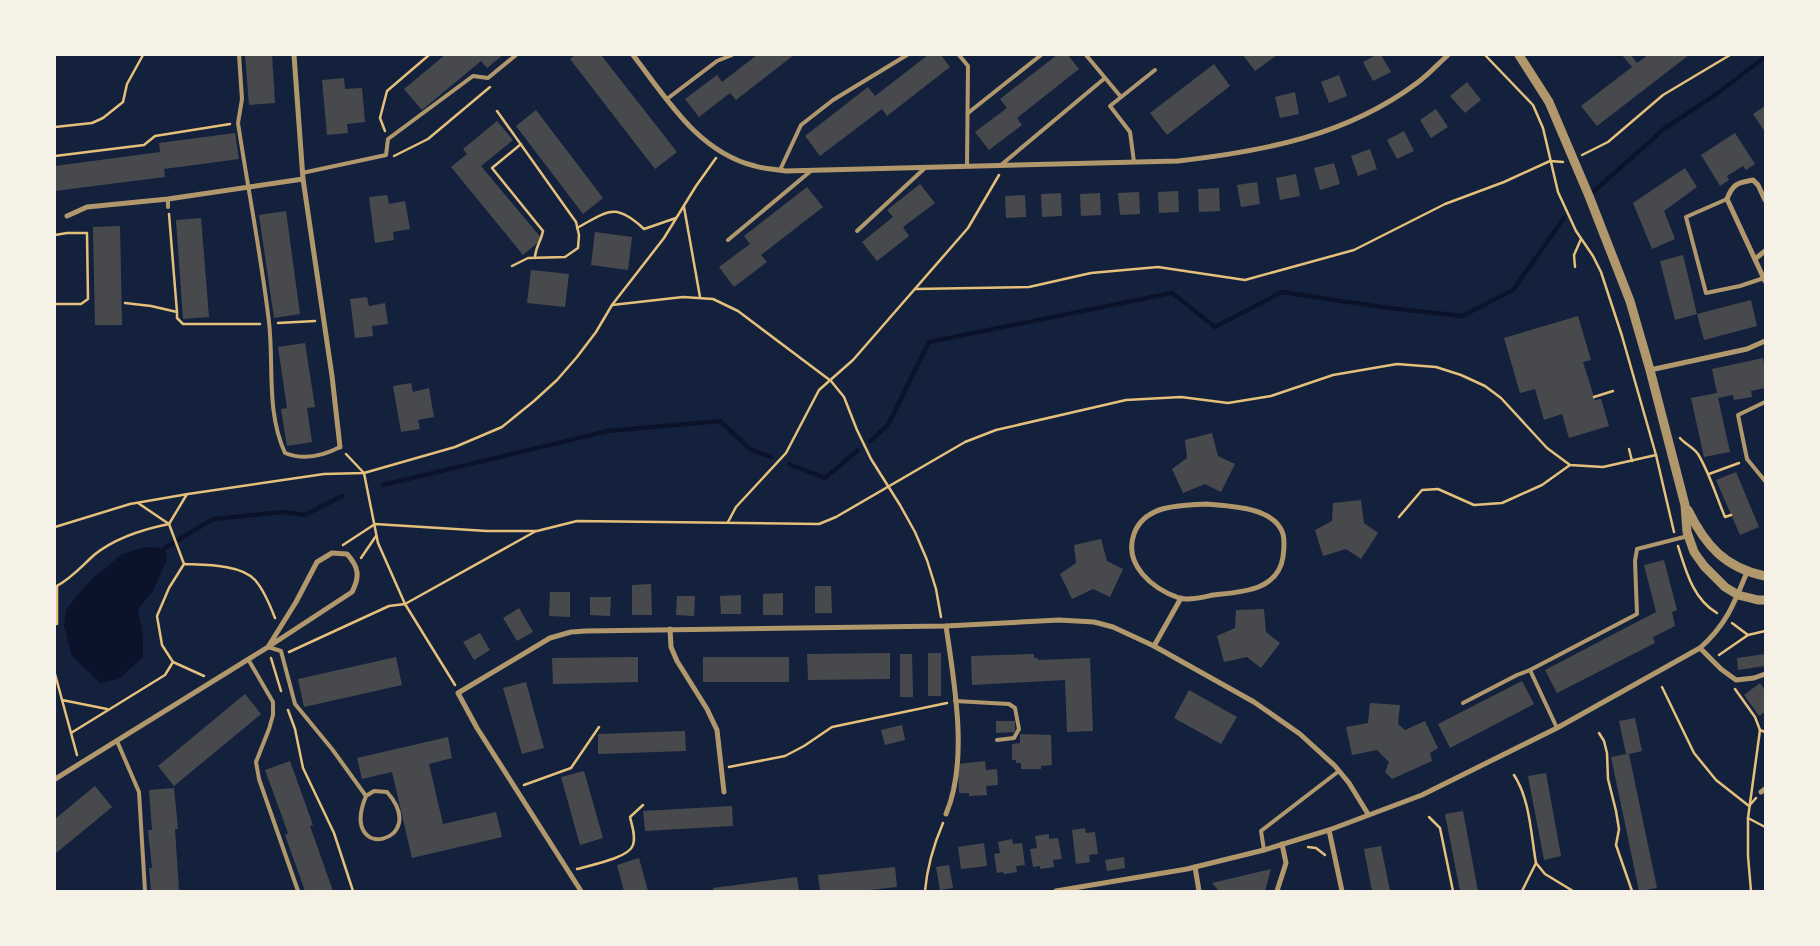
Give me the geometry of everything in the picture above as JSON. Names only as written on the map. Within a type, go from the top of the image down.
[{"type":"street","points":[[294,55],[303,176],[332,376],[340,447]]},
{"type":"street","points":[[633,55],[693,130],[720,152],[756,167],[780,170],[1178,161],[1237,154],[1285,144],[1356,120],[1417,83],[1448,55]]},
{"type":"street","points":[[1520,55],[1549,102],[1589,196],[1630,301],[1685,505],[1688,536],[1694,552],[1704,566],[1725,587],[1738,595],[1765,600]]},
{"type":"street","points":[[67,216],[87,207],[168,199],[303,176]]},
{"type":"street","points":[[1764,279],[1727,199],[1730,189],[1737,184],[1754,180],[1765,200]]},
{"type":"street","points":[[1755,259],[1765,251]]},
{"type":"street","points":[[1650,370],[1747,348],[1765,341]]},
{"type":"street","points":[[1206,504],[1244,508],[1264,515],[1277,523],[1283,533],[1285,545],[1282,562],[1269,583],[1255,589],[1236,593],[1181,598],[1158,588],[1142,576],[1136,564],[1132,551],[1132,538],[1137,526],[1150,514],[1170,506],[1206,504]]},
{"type":"street","points":[[1685,505],[1696,527],[1714,550],[1732,565],[1747,572],[1765,576]]},
{"type":"street","points":[[55,780],[268,647],[352,592],[357,582],[358,573],[356,566],[347,554],[332,553],[317,562],[268,647]]},
{"type":"street","points":[[1056,891],[1195,867],[1264,850],[1330,830],[1422,794],[1557,728],[1700,648],[1721,627],[1738,595],[1747,572]]},
{"type":"street","points":[[1154,646],[1181,598]]},
{"type":"street","points":[[581,891],[477,728],[460,692],[550,638],[571,632],[946,626],[1059,620],[1087,622],[1113,627],[1154,646],[1254,702],[1300,734],[1339,771],[1349,783],[1368,814]]},
{"type":"street","points":[[946,626],[955,701],[958,758],[954,789],[946,814]]},
{"type":"street","points":[[670,629],[671,646],[677,661],[707,709],[717,730],[724,792]]},
{"type":"street","points":[[1700,648],[1720,669],[1736,680],[1754,678],[1765,674]]},
{"type":"street","points":[[1330,830],[1342,891]]},
{"type":"street","points":[[1277,891],[1286,863],[1282,844]]},
{"type":"street","points":[[1195,867],[1199,891]]},
{"type":"lane","points":[[238,55],[242,99],[238,123],[269,324],[274,406],[279,441],[285,453],[296,457],[327,453],[340,447]]},
{"type":"lane","points":[[303,176],[386,156],[388,139],[474,76],[488,78],[516,55]]},
{"type":"lane","points":[[667,99],[717,61],[732,55]]},
{"type":"lane","points":[[780,170],[801,125],[833,100],[907,55]]},
{"type":"lane","points":[[959,55],[968,66],[967,166]]},
{"type":"lane","points":[[968,113],[1041,55]]},
{"type":"lane","points":[[1086,55],[1121,97]]},
{"type":"lane","points":[[1134,162],[1130,132],[1110,106],[1155,70]]},
{"type":"lane","points":[[1001,165],[1105,78]]},
{"type":"lane","points":[[856,231],[926,167]]},
{"type":"lane","points":[[728,240],[812,170]]},
{"type":"lane","points":[[168,199],[168,207]]},
{"type":"lane","points":[[1727,199],[1686,217],[1706,293],[1764,279]]},
{"type":"lane","points":[[1765,402],[1738,415],[1747,459],[1765,481]]},
{"type":"lane","points":[[1463,703],[1637,614],[1635,561],[1637,549],[1688,536]]},
{"type":"lane","points":[[268,647],[281,651],[296,704],[366,796]]},
{"type":"lane","points":[[248,659],[272,702],[273,715],[256,762],[258,779],[298,891]]},
{"type":"lane","points":[[1530,670],[1557,728]]},
{"type":"lane","points":[[955,701],[1009,704],[1015,708],[1019,729],[1014,738],[997,740]]},
{"type":"lane","points":[[117,741],[139,792],[145,891]]},
{"type":"lane","points":[[1264,850],[1261,832],[1339,771]]},
{"type":"lane","points":[[374,791],[387,792],[395,801],[399,816],[398,825],[388,837],[380,840],[371,838],[365,831],[361,821],[361,809],[366,796],[374,791]]},
{"type":"path","points":[[55,126],[92,123],[104,118],[123,102],[127,84],[143,55]]},
{"type":"path","points":[[388,139],[380,118],[387,91],[429,55]]},
{"type":"path","points":[[341,554],[344,544],[375,524],[487,531],[537,531],[577,521],[819,524],[836,518],[964,442],[996,430],[1126,400],[1181,398],[1228,403],[1271,396],[1333,374],[1397,364],[1436,367],[1462,375],[1485,386],[1501,398],[1547,448],[1570,465],[1603,467],[1656,455],[1622,336],[1601,272],[1576,231],[1558,192],[1543,128],[1533,105],[1485,55]]},
{"type":"path","points":[[1591,151],[1608,142],[1663,95],[1730,55]]},
{"type":"path","points":[[390,158],[428,139],[495,82]]},
{"type":"path","points":[[497,111],[576,222],[577,228],[578,248],[565,257],[528,258],[512,266]]},
{"type":"path","points":[[55,156],[144,145],[155,136],[238,123]]},
{"type":"path","points":[[520,144],[492,168],[543,231],[542,239],[535,250],[535,258]]},
{"type":"path","points":[[55,526],[138,503],[188,494],[324,474],[364,473],[455,447],[502,427],[534,402],[577,357],[596,332],[612,305],[664,238],[683,206],[720,152]]},
{"type":"path","points":[[915,289],[1029,287],[1090,273],[1158,268],[1244,280],[1354,250],[1444,204],[1504,182],[1550,161]]},
{"type":"path","points":[[728,522],[736,507],[786,453],[819,390],[853,360],[968,228],[999,175],[1001,165]]},
{"type":"path","points":[[683,206],[700,297]]},
{"type":"path","points":[[168,207],[177,312],[178,318],[183,324],[269,324],[316,321]]},
{"type":"path","points":[[577,228],[602,214],[616,210],[630,216],[644,229],[677,218]]},
{"type":"path","points":[[55,235],[67,232],[87,233],[88,299],[81,304],[55,304]]},
{"type":"path","points":[[1575,268],[1574,255],[1581,239]]},
{"type":"path","points":[[612,305],[700,297],[713,299],[738,311],[831,381],[844,397],[871,459],[915,532],[927,560],[936,590],[942,622],[946,626]]},
{"type":"path","points":[[126,303],[177,312]]},
{"type":"path","points":[[1594,396],[1613,391]]},
{"type":"path","points":[[1680,437],[1684,443],[1696,451],[1709,474],[1725,517],[1731,515]]},
{"type":"path","points":[[340,447],[364,473],[378,543],[405,604],[460,692]]},
{"type":"path","points":[[1629,450],[1632,461]]},
{"type":"path","points":[[1709,474],[1747,459]]},
{"type":"path","points":[[1399,517],[1422,490],[1438,489],[1474,505],[1502,503],[1542,485],[1570,465]]},
{"type":"path","points":[[184,564],[170,524],[188,494]]},
{"type":"path","points":[[138,503],[170,524]]},
{"type":"path","points":[[56,624],[56,586],[74,575],[96,554],[116,542],[145,529],[170,524]]},
{"type":"path","points":[[271,660],[389,606],[405,604],[537,531]]},
{"type":"path","points":[[356,566],[377,534]]},
{"type":"path","points":[[184,564],[209,565],[238,570],[254,579],[268,602],[279,628]]},
{"type":"path","points":[[184,564],[169,588],[157,616],[162,646],[173,662],[203,674],[209,683]]},
{"type":"path","points":[[1719,655],[1748,635],[1765,631]]},
{"type":"path","points":[[268,647],[283,696]]},
{"type":"path","points":[[71,733],[165,675],[173,662]]},
{"type":"path","points":[[55,674],[76,753],[82,763]]},
{"type":"path","points":[[1662,687],[1694,753],[1716,780],[1749,806]]},
{"type":"path","points":[[1735,689],[1755,717],[1760,730],[1748,818],[1748,856],[1752,891]]},
{"type":"path","points":[[62,700],[109,709]]},
{"type":"path","points":[[722,769],[784,756],[804,746],[832,727],[955,701]]},
{"type":"path","points":[[286,704],[295,729],[303,768],[334,833],[353,891]]},
{"type":"path","points":[[515,788],[571,768],[599,727]]},
{"type":"path","points":[[1760,730],[1765,732]]},
{"type":"path","points":[[1599,733],[1604,741],[1607,753],[1608,780],[1619,829],[1616,845],[1632,891]]},
{"type":"path","points":[[1514,775],[1519,783],[1526,807],[1536,863],[1545,874],[1573,891]]},
{"type":"path","points":[[569,872],[625,855],[633,846],[634,832],[630,817],[643,805]]},
{"type":"path","points":[[925,891],[932,854],[946,814]]},
{"type":"path","points":[[1429,817],[1440,828],[1452,890],[1447,891]]},
{"type":"path","points":[[1748,818],[1765,827]]},
{"type":"path","points":[[1522,891],[1536,863]]},
{"type":"water","points":[[145,547],[165,548],[167,560],[153,591],[138,609],[143,635],[143,657],[119,679],[100,683],[72,656],[64,626],[66,610],[92,579],[122,554]]},
{"type":"building","points":[[245,55],[272,55],[275,103],[249,105]]},
{"type":"building","points":[[445,55],[503,55],[487,68],[481,61],[422,110],[404,89]]},
{"type":"building","points":[[576,55],[601,55],[677,152],[655,169],[570,59]]},
{"type":"building","points":[[757,55],[794,55],[736,100],[730,93],[699,117],[685,99],[717,75],[722,82]]},
{"type":"building","points":[[928,55],[941,55],[950,67],[887,116],[882,109],[820,156],[805,136],[868,87],[875,96]]},
{"type":"building","points":[[1057,55],[1068,55],[1079,69],[1017,118],[1022,125],[989,150],[975,132],[1007,108],[1000,99]]},
{"type":"building","points":[[1243,55],[1277,55],[1255,71]]},
{"type":"building","points":[[1376,55],[1381,55],[1391,72],[1373,81],[1363,62]]},
{"type":"building","points":[[1622,55],[1631,55],[1637,63],[1648,55],[1689,55],[1597,126],[1581,106],[1632,67]]},
{"type":"building","points":[[1214,64],[1230,86],[1167,135],[1150,113]]},
{"type":"building","points":[[1339,75],[1347,96],[1329,103],[1321,82]]},
{"type":"building","points":[[344,78],[345,89],[362,88],[365,122],[347,124],[348,133],[327,135],[322,80]]},
{"type":"building","points":[[1467,82],[1481,100],[1465,113],[1450,96]]},
{"type":"building","points":[[1295,92],[1299,114],[1280,118],[1275,97]]},
{"type":"building","points":[[1765,106],[1765,132],[1753,114]]},
{"type":"building","points":[[1436,109],[1448,127],[1431,138],[1420,120]]},
{"type":"building","points":[[536,110],[603,198],[583,214],[516,126]]},
{"type":"building","points":[[497,121],[513,140],[481,166],[542,239],[523,255],[451,167],[467,154],[463,149]]},
{"type":"building","points":[[1404,131],[1414,151],[1397,159],[1387,140]]},
{"type":"building","points":[[235,133],[239,159],[164,169],[165,177],[55,191],[55,166],[160,152],[159,143]]},
{"type":"building","points":[[1735,133],[1755,164],[1746,170],[1743,166],[1727,176],[1729,180],[1720,186],[1701,155]]},
{"type":"building","points":[[1370,149],[1377,169],[1358,176],[1351,156]]},
{"type":"building","points":[[1334,163],[1340,184],[1320,190],[1314,168]]},
{"type":"building","points":[[1685,168],[1697,187],[1664,211],[1675,239],[1652,249],[1633,203]]},
{"type":"building","points":[[1296,174],[1300,196],[1280,200],[1276,178]]},
{"type":"building","points":[[1257,182],[1260,204],[1241,207],[1237,185]]},
{"type":"building","points":[[920,184],[935,203],[903,227],[909,236],[877,261],[862,242],[893,217],[887,210]]},
{"type":"building","points":[[807,187],[823,207],[761,255],[767,262],[734,287],[719,267],[750,244],[744,236]]},
{"type":"building","points":[[1219,188],[1220,211],[1199,212],[1198,189]]},
{"type":"building","points":[[1178,191],[1179,212],[1159,213],[1158,192]]},
{"type":"building","points":[[1139,192],[1140,214],[1120,215],[1118,193]]},
{"type":"building","points":[[1061,193],[1062,216],[1042,217],[1041,194]]},
{"type":"building","points":[[1100,193],[1101,215],[1081,216],[1080,194]]},
{"type":"building","points":[[387,195],[389,204],[405,201],[410,229],[393,232],[394,240],[375,243],[369,197]]},
{"type":"building","points":[[1025,195],[1026,217],[1006,218],[1005,196]]},
{"type":"building","points":[[286,211],[300,314],[274,318],[259,215]]},
{"type":"building","points":[[201,218],[209,317],[183,319],[176,220]]},
{"type":"building","points":[[120,226],[122,325],[95,325],[93,227]]},
{"type":"building","points":[[595,232],[632,237],[628,270],[591,265]]},
{"type":"building","points":[[1683,255],[1697,314],[1675,320],[1660,261]]},
{"type":"building","points":[[531,270],[569,274],[565,307],[527,303]]},
{"type":"building","points":[[367,297],[369,306],[385,303],[388,324],[372,326],[373,336],[355,338],[350,299]]},
{"type":"building","points":[[1751,300],[1757,326],[1704,340],[1697,314]]},
{"type":"building","points":[[1578,316],[1591,360],[1583,362],[1595,400],[1601,399],[1609,426],[1569,438],[1562,414],[1544,420],[1535,389],[1520,393],[1504,338]]},
{"type":"building","points":[[305,343],[315,407],[307,408],[312,442],[287,446],[281,409],[287,408],[278,347]]},
{"type":"building","points":[[1763,358],[1765,388],[1751,391],[1752,397],[1734,400],[1733,395],[1718,398],[1730,452],[1704,457],[1691,398],[1717,393],[1712,369]]},
{"type":"building","points":[[411,383],[413,392],[429,388],[434,417],[418,420],[420,429],[401,432],[393,386]]},
{"type":"building","points":[[1212,433],[1218,456],[1235,464],[1221,492],[1205,484],[1183,493],[1172,469],[1187,458],[1185,440]]},
{"type":"building","points":[[1736,472],[1759,527],[1740,535],[1716,480]]},
{"type":"building","points":[[1361,500],[1364,523],[1378,533],[1361,559],[1346,549],[1323,556],[1315,530],[1332,521],[1333,503]]},
{"type":"building","points":[[1101,539],[1107,561],[1123,569],[1110,597],[1093,589],[1072,599],[1060,574],[1076,563],[1074,545]]},
{"type":"building","points":[[1664,560],[1677,610],[1672,612],[1675,626],[1653,637],[1655,643],[1557,693],[1545,670],[1656,612],[1644,565]]},
{"type":"building","points":[[651,584],[652,615],[632,615],[632,585]]},
{"type":"building","points":[[815,586],[831,586],[832,613],[815,613]]},
{"type":"building","points":[[550,592],[570,592],[570,617],[549,616]]},
{"type":"building","points":[[783,593],[783,615],[763,615],[763,594]]},
{"type":"building","points":[[741,595],[741,614],[721,614],[720,596]]},
{"type":"building","points":[[677,596],[695,596],[694,616],[676,615]]},
{"type":"building","points":[[590,597],[611,597],[610,616],[590,615]]},
{"type":"building","points":[[519,608],[533,632],[517,641],[503,618]]},
{"type":"building","points":[[1264,609],[1266,632],[1280,643],[1261,668],[1247,657],[1224,662],[1217,636],[1235,628],[1236,610]]},
{"type":"building","points":[[480,633],[490,650],[474,660],[463,642]]},
{"type":"building","points":[[890,653],[890,679],[808,680],[807,654]]},
{"type":"building","points":[[928,653],[941,653],[941,696],[928,696]]},
{"type":"building","points":[[900,654],[912,654],[913,697],[900,697]]},
{"type":"building","points":[[1034,654],[1034,658],[1038,658],[1038,660],[1090,658],[1093,731],[1067,732],[1065,680],[972,685],[971,656]]},
{"type":"building","points":[[1765,654],[1765,666],[1738,670],[1737,658]]},
{"type":"building","points":[[396,657],[402,685],[304,707],[298,679]]},
{"type":"building","points":[[638,657],[638,682],[553,684],[552,658]]},
{"type":"building","points":[[703,657],[789,657],[789,682],[703,682]]},
{"type":"building","points":[[1522,681],[1534,704],[1450,748],[1438,724]]},
{"type":"building","points":[[526,682],[544,748],[522,754],[503,688]]},
{"type":"building","points":[[1760,683],[1765,690],[1765,712],[1759,716],[1744,695]]},
{"type":"building","points":[[1189,690],[1237,717],[1221,744],[1174,718]]},
{"type":"building","points":[[245,694],[261,714],[174,786],[158,766]]},
{"type":"building","points":[[1370,703],[1400,705],[1398,724],[1405,730],[1425,721],[1438,748],[1430,753],[1432,761],[1392,779],[1385,772],[1389,762],[1377,750],[1352,755],[1346,727],[1368,723]]},
{"type":"building","points":[[1635,718],[1642,751],[1629,754],[1657,888],[1640,891],[1611,757],[1626,754],[1619,721]]},
{"type":"building","points":[[996,721],[1015,721],[1015,732],[996,733]]},
{"type":"building","points":[[902,725],[905,740],[885,745],[881,730]]},
{"type":"building","points":[[685,731],[686,751],[598,754],[598,734]]},
{"type":"building","points":[[1020,734],[1051,735],[1052,765],[1041,766],[1041,769],[1021,769],[1021,763],[1016,763],[1016,760],[1012,760],[1012,744],[1020,743]]},
{"type":"building","points":[[448,737],[452,758],[429,764],[443,824],[496,812],[502,837],[412,858],[392,772],[362,779],[357,758]]},
{"type":"building","points":[[290,761],[313,825],[310,826],[333,891],[305,891],[285,835],[288,833],[265,770]]},
{"type":"building","points":[[985,761],[986,770],[997,769],[998,785],[986,786],[987,795],[969,796],[969,793],[959,793],[958,764]]},
{"type":"building","points":[[584,771],[603,838],[580,845],[561,777]]},
{"type":"building","points":[[1546,773],[1561,856],[1544,860],[1528,776]]},
{"type":"building","points":[[95,786],[112,807],[55,854],[55,819]]},
{"type":"building","points":[[174,788],[178,829],[175,829],[179,891],[151,891],[149,868],[152,868],[148,830],[152,830],[149,790]]},
{"type":"building","points":[[732,806],[733,826],[645,831],[643,811]]},
{"type":"building","points":[[1463,811],[1478,891],[1460,891],[1445,814]]},
{"type":"building","points":[[1085,828],[1086,833],[1095,832],[1098,854],[1089,855],[1090,862],[1076,864],[1072,830]]},
{"type":"building","points":[[1049,834],[1049,839],[1058,838],[1062,859],[1053,860],[1054,867],[1040,869],[1040,866],[1033,867],[1030,849],[1037,848],[1035,836]]},
{"type":"building","points":[[1012,839],[1013,844],[1022,843],[1025,865],[1016,866],[1017,872],[997,873],[994,854],[1000,853],[998,842]]},
{"type":"building","points":[[984,843],[987,866],[961,869],[958,847]]},
{"type":"building","points":[[1381,846],[1390,891],[1372,891],[1364,849]]},
{"type":"building","points":[[1124,857],[1125,868],[1107,871],[1105,860]]},
{"type":"building","points":[[639,858],[648,891],[624,891],[617,865]]},
{"type":"building","points":[[949,865],[953,888],[940,890],[936,867]]},
{"type":"building","points":[[895,867],[897,887],[860,891],[820,891],[818,875]]},
{"type":"building","points":[[1271,869],[1265,891],[1219,891],[1212,883]]},
{"type":"building","points":[[797,877],[799,891],[714,891],[713,888]]},
{"type":"waterway","points":[[1593,192],[1665,128],[1715,95],[1765,57]]},
{"type":"waterway","points":[[870,441],[888,425],[929,342],[1172,293],[1215,327],[1282,292],[1381,307],[1462,316],[1513,290],[1564,218]]},
{"type":"waterway","points":[[383,485],[608,431],[720,421],[750,449],[771,457]]},
{"type":"waterway","points":[[789,464],[825,478],[858,450]]},
{"type":"waterway","points":[[165,548],[213,519],[283,512],[305,515],[342,496]]}]
